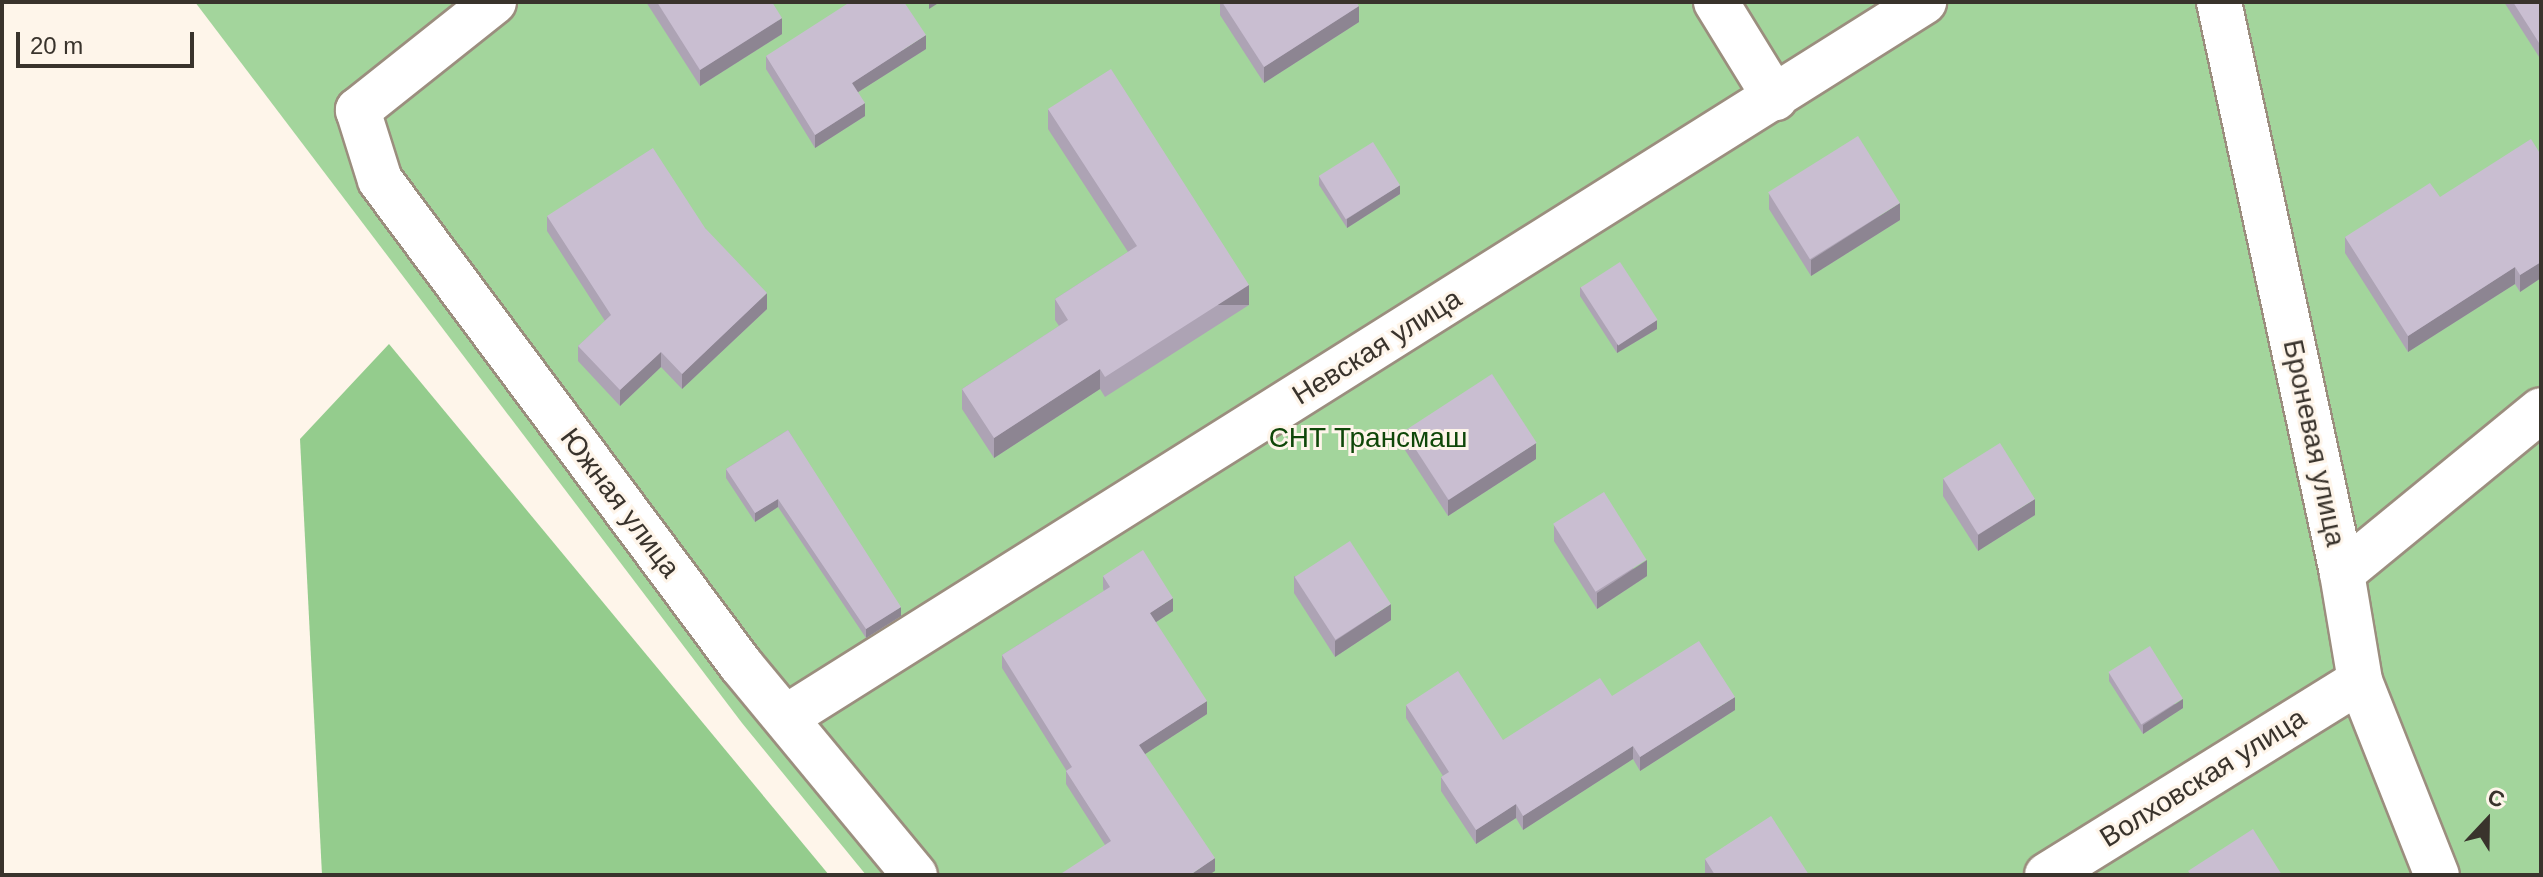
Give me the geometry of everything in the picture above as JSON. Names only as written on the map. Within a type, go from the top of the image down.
[{"type":"street","name":"Южная улица","points":[[494,2],[358,110],[380,180],[741,665],[788,716],[915,875]]},
{"type":"street","points":[[1716,2],[1775,98]]},
{"type":"street","name":"Невская улица","points":[[788,716],[1924,2]]},
{"type":"street","name":"Броневая улица","points":[[2219,2],[2342,573],[2360,681],[2437,875]]},
{"type":"street","points":[[2342,573],[2541,410]]},
{"type":"street","name":"Волховская улица","points":[[2047,875],[2360,681]]},
{"type":"green space","name":"СНТ Трансмаш","points":[[195,2],[2541,2],[2541,875],[866,875],[742,723]]},
{"type":"green space","points":[[389,344],[829,875],[322,875],[300,439]]},
{"type":"building","points":[[657,2],[772,2],[782,18],[700,70]]},
{"type":"building","points":[[850,2],[904,2],[926,35],[852,83],[865,103],[815,135],[766,56]]},
{"type":"building","points":[[1222,2],[1356,2],[1359,6],[1264,67]]},
{"type":"building","points":[[2513,2],[2541,2],[2541,46]]},
{"type":"building","points":[[1111,69],[1249,285],[1105,377],[1100,369],[994,438],[962,389],[1068,320],[1055,299],[1137,246],[1048,109]]},
{"type":"building","points":[[1858,136],[1900,203],[1810,259],[1768,192]]},
{"type":"building","points":[[2531,139],[2541,155],[2541,262],[2520,275],[2515,267],[2408,336],[2345,237],[2430,183],[2440,197]]},
{"type":"building","points":[[1373,142],[1400,185],[1346,219],[1319,176]]},
{"type":"building","points":[[653,148],[705,228],[767,293],[682,374],[661,352],[620,390],[578,346],[611,315],[547,216]]},
{"type":"building","points":[[1620,262],[1658,320],[1618,345],[1581,288]]},
{"type":"building","points":[[1492,374],[1537,443],[1449,500],[1404,431]]},
{"type":"building","points":[[788,430],[901,607],[866,629],[778,499],[755,513],[726,469]]},
{"type":"building","points":[[2000,443],[2035,499],[1978,534],[1943,479]]},
{"type":"building","points":[[1604,492],[1646,560],[1596,592],[1553,524]]},
{"type":"building","points":[[1350,541],[1391,604],[1335,640],[1295,577]]},
{"type":"building","points":[[1143,550],[1173,598],[1150,613],[1207,701],[1139,745],[1215,858],[1190,875],[1059,875],[1111,841],[1066,771],[1072,767],[1002,655],[1110,587],[1103,576]]},
{"type":"building","points":[[1699,641],[1735,697],[1640,757],[1633,746],[1523,816],[1516,804],[1476,830],[1441,777],[1449,772],[1406,705],[1458,671],[1503,740],[1600,678],[1612,696]]},
{"type":"building","points":[[2150,646],[2183,699],[2141,725],[2108,672]]},
{"type":"building","points":[[1771,816],[1809,875],[1715,875],[1705,859]]},
{"type":"building","points":[[2253,829],[2282,875],[2191,875],[2188,871]]}]
